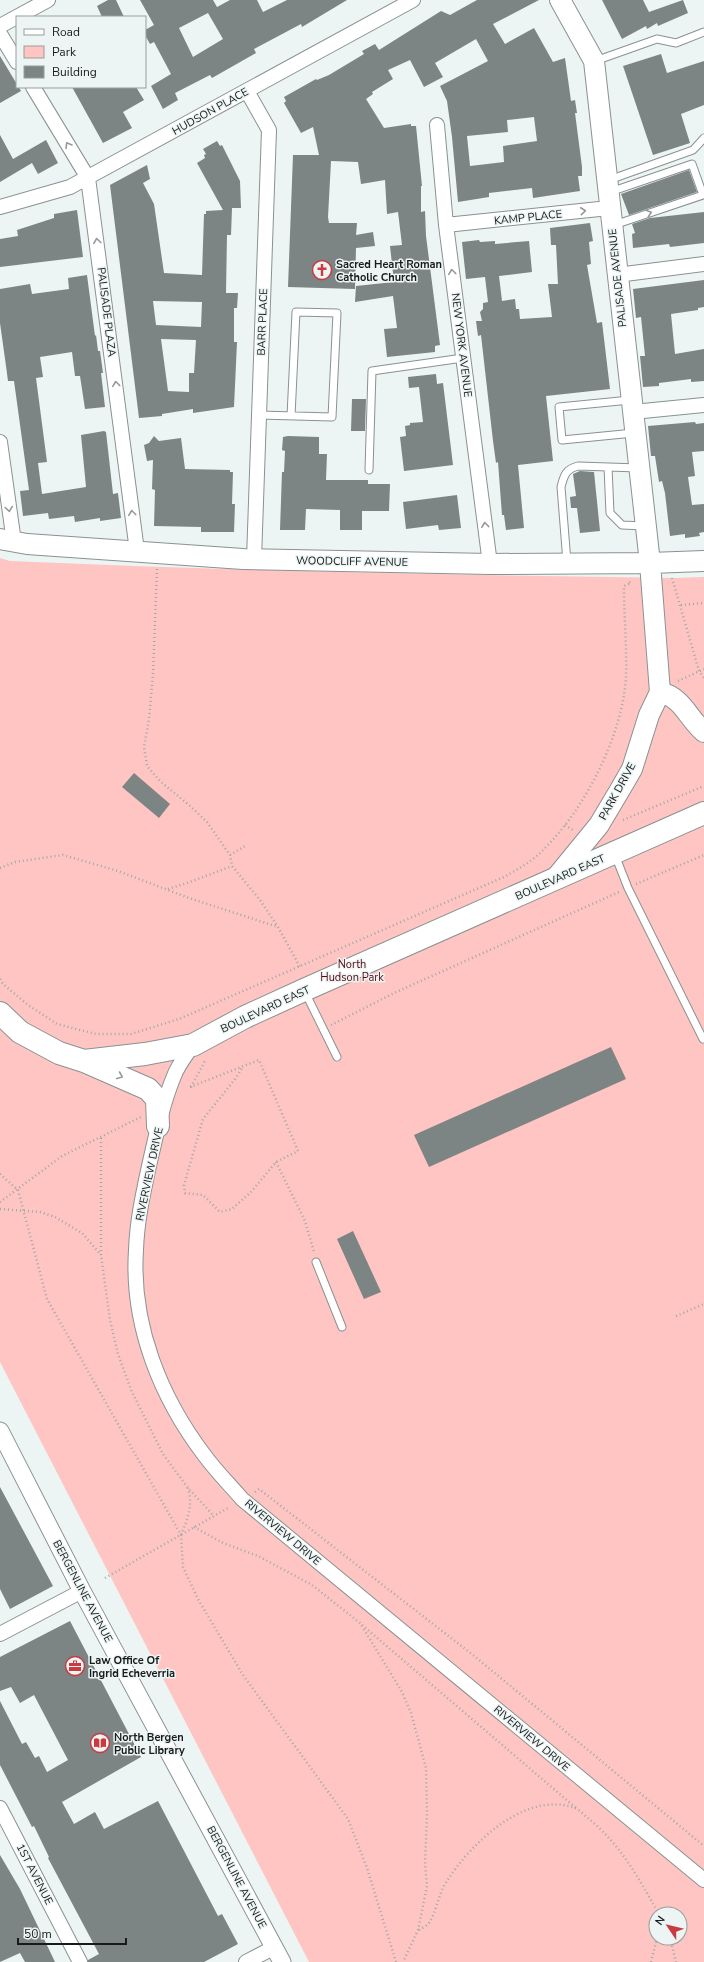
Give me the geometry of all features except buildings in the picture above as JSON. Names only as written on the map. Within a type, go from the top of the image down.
[{"type":"main road","name":"PALISADE AVENUE","points":[[560,0],[594,61],[650,563]]},
{"type":"main road","name":"WOODCLIFF AVENUE","points":[[7,540],[137,552],[254,559],[490,564],[650,563],[704,561]]},
{"type":"main road","name":"PARK DRIVE","points":[[554,880],[599,825],[632,769],[649,715],[660,692],[650,563]]},
{"type":"main road","points":[[660,692],[672,695],[704,732]]},
{"type":"main road","name":"BOULEVARD EAST","points":[[0,1013],[20,1032],[59,1053],[84,1062],[145,1054],[199,1053],[245,1017],[704,813]]},
{"type":"main road","points":[[84,1062],[148,1089],[157,1099],[151,1121]]},
{"type":"street","points":[[18,16],[48,0]]},
{"type":"street","name":"HUDSON PLACE","points":[[0,207],[70,187],[88,178],[413,0]]},
{"type":"street","points":[[0,26],[16,17]]},
{"type":"street","points":[[0,34],[16,60]]},
{"type":"street","name":"PALISADE PLAZA","points":[[33,88],[88,178],[137,552]]},
{"type":"street","name":"BARR PLACE","points":[[246,91],[269,130],[254,559]]},
{"type":"street","name":"NEW YORK AVENUE","points":[[437,125],[446,225],[490,564]]},
{"type":"street","name":"KAMP PLACE","points":[[446,225],[609,202]]},
{"type":"street","points":[[617,275],[704,264]]},
{"type":"street","points":[[632,406],[704,405]]},
{"type":"street","points":[[0,442],[7,540]]},
{"type":"street","name":"RIVERVIEW DRIVE","points":[[199,1053],[174,1075],[151,1121],[136,1251],[136,1273],[143,1331],[159,1380],[173,1406],[205,1456],[242,1499],[704,1880]]},
{"type":"street","name":"BERGENLINE AVENUE","points":[[0,1431],[82,1591],[279,1955]]},
{"type":"street","points":[[0,1634],[82,1591]]},
{"type":"street","name":"1ST AVENUE","points":[[0,1808],[80,1962]]},
{"type":"street","points":[[246,1962],[279,1955]]},
{"type":"lane","points":[[594,61],[657,38],[676,44],[704,32]]},
{"type":"lane","points":[[609,202],[693,150],[704,138]]},
{"type":"lane","points":[[692,164],[701,178],[703,195],[609,202],[692,164]]},
{"type":"lane","points":[[259,415],[291,416],[332,417],[337,314],[296,312],[291,416]]},
{"type":"lane","points":[[369,470],[372,371],[463,358]]},
{"type":"lane","points":[[632,406],[559,407],[562,440],[635,433]]},
{"type":"lane","points":[[567,564],[561,487],[564,476],[569,468],[578,466],[639,468]]},
{"type":"lane","points":[[608,467],[610,513],[622,525],[646,527]]},
{"type":"lane","points":[[614,853],[628,888],[703,1038]]},
{"type":"lane","points":[[304,990],[337,1057]]},
{"type":"lane","points":[[316,1262],[342,1327]]},
{"type":"path","points":[[157,553],[153,674],[149,719],[144,747],[147,766],[160,782],[189,804],[207,822],[230,855],[232,866],[260,900],[300,967]]},
{"type":"path","points":[[672,576],[699,671],[704,678]]},
{"type":"path","points":[[0,979],[3,984],[28,1006],[57,1024],[96,1034],[131,1034],[178,1019],[504,877],[544,850],[565,825],[591,783],[615,730],[626,678],[624,586],[631,583],[626,579]]},
{"type":"path","points":[[681,605],[704,603]]},
{"type":"path","points":[[660,692],[682,679],[704,669]]},
{"type":"path","points":[[623,820],[704,786]]},
{"type":"path","points":[[565,825],[573,830]]},
{"type":"path","points":[[230,855],[247,845]]},
{"type":"path","points":[[0,868],[15,862],[63,855],[118,871],[278,928]]},
{"type":"path","points":[[323,1029],[394,993],[628,888],[704,856]]},
{"type":"path","points":[[167,889],[232,866]]},
{"type":"path","points":[[199,1053],[190,1087],[242,1068],[259,1060],[298,1151],[276,1162],[251,1192],[232,1209],[220,1212],[203,1194],[185,1194],[184,1185],[203,1119],[236,1078],[242,1068]]},
{"type":"path","points":[[0,1202],[18,1190],[31,1177],[62,1156],[101,1138],[151,1121]]},
{"type":"path","points":[[101,1138],[101,1255],[110,1320],[118,1354],[130,1386],[163,1454],[188,1488],[214,1516]]},
{"type":"path","points":[[276,1162],[305,1221],[316,1262]]},
{"type":"path","points":[[0,1174],[18,1190],[47,1299],[181,1535],[183,1567],[199,1601],[243,1675],[348,1819],[367,1868],[396,1962]]},
{"type":"path","points":[[0,1209],[40,1212],[69,1224],[82,1234],[101,1255]]},
{"type":"path","points":[[676,1316],[704,1304]]},
{"type":"path","points":[[181,1535],[190,1514],[191,1500],[188,1488]]},
{"type":"path","points":[[259,1489],[473,1655],[704,1846]]},
{"type":"path","points":[[104,1578],[228,1508]]},
{"type":"path","points":[[194,1527],[223,1543],[258,1556],[312,1585],[360,1623],[598,1826],[620,1850],[654,1906]]},
{"type":"path","points":[[360,1623],[402,1692],[411,1713],[426,1768],[427,1814],[425,1864],[427,1886],[418,1930],[403,1962]]},
{"type":"path","points":[[418,1930],[428,1924],[446,1881],[488,1835],[507,1820],[527,1809],[551,1803],[576,1808]]},
{"type":"path","points":[[651,1962],[655,1946]]},
{"type":"path","points":[[672,1946],[676,1962]]},
{"type":"green space","name":"North Hudson Park","points":[[0,558],[10,561],[259,570],[592,577],[704,577],[704,1962],[309,1962],[0,1362]]},
{"type":"place","name":"Sacred Heart Roman Catholic Church","points":[[322,270]]},
{"type":"place","name":"Law Office Of Ingrid Echeverria","points":[[75,1666]]},
{"type":"place","name":"North Bergen Public Library","points":[[100,1743]]}]
